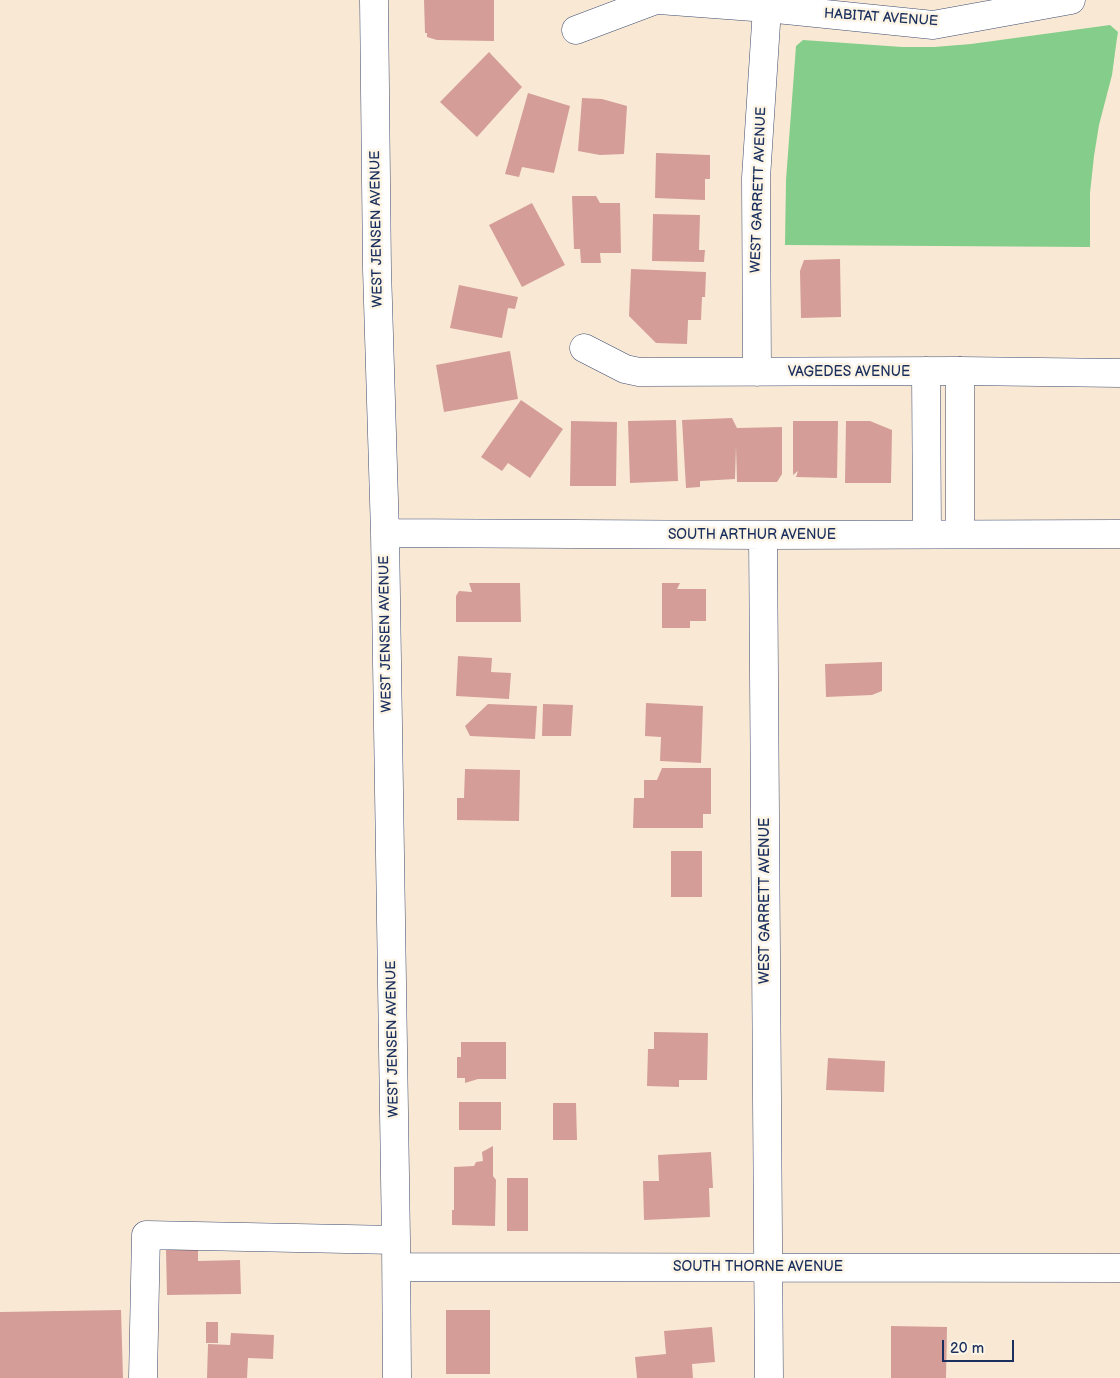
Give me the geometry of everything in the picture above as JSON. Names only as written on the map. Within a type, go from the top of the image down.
[{"type":"street","name":"WEST JENSEN AVENUE","points":[[374,0],[377,269],[384,534],[397,1267],[397,1378]]},
{"type":"street","name":"HABITAT AVENUE","points":[[576,30],[657,0],[767,8],[933,25],[1071,0]]},
{"type":"street","name":"WEST GARRETT AVENUE","points":[[756,372],[756,178],[767,8]]},
{"type":"street","name":"VAGEDES AVENUE","points":[[584,348],[625,369],[639,372],[960,371],[1120,373]]},
{"type":"street","points":[[926,371],[927,534]]},
{"type":"street","points":[[960,371],[960,534]]},
{"type":"street","name":"SOUTH ARTHUR AVENUE","points":[[384,534],[1120,534]]},
{"type":"street","name":"WEST GARRETT AVENUE","points":[[763,535],[769,1378]]},
{"type":"street","points":[[143,1378],[146,1236],[396,1240]]},
{"type":"street","name":"SOUTH THORNE AVENUE","points":[[397,1267],[1120,1268]]},
{"type":"green space","points":[[1110,25],[1118,32],[1112,75],[1099,125],[1094,156],[1090,193],[1090,247],[785,245],[786,180],[796,46],[803,40],[902,47],[934,47],[971,44]]},
{"type":"building","points":[[424,0],[494,0],[494,41],[437,40],[427,37],[427,33],[425,33]]},
{"type":"building","points":[[489,52],[522,87],[477,137],[440,102]]},
{"type":"building","points":[[528,93],[570,106],[554,173],[522,167],[519,177],[505,174]]},
{"type":"building","points":[[582,98],[602,99],[627,106],[624,154],[600,155],[578,151]]},
{"type":"building","points":[[656,153],[710,155],[710,179],[705,179],[705,200],[655,198]]},
{"type":"building","points":[[572,196],[596,196],[600,203],[620,203],[621,253],[600,253],[601,263],[581,263],[580,249],[574,249]]},
{"type":"building","points":[[532,203],[565,265],[522,287],[489,225]]},
{"type":"building","points":[[653,214],[700,215],[699,250],[705,250],[704,262],[652,261]]},
{"type":"building","points":[[840,259],[841,317],[801,318],[800,271],[804,260]]},
{"type":"building","points":[[631,269],[706,272],[705,297],[702,297],[701,320],[688,320],[687,344],[656,343],[629,316]]},
{"type":"building","points":[[459,285],[518,297],[515,309],[508,308],[502,338],[450,328]]},
{"type":"building","points":[[510,351],[518,399],[444,412],[436,365]]},
{"type":"building","points":[[521,400],[563,429],[530,478],[508,463],[502,471],[481,457]]},
{"type":"building","points":[[732,418],[737,428],[782,427],[782,474],[777,482],[737,482],[736,446],[735,479],[700,481],[700,487],[686,488],[682,420]]},
{"type":"building","points":[[676,420],[678,481],[630,483],[628,421]]},
{"type":"building","points":[[571,421],[617,422],[616,486],[570,486]]},
{"type":"building","points":[[793,421],[838,421],[837,478],[796,477],[798,471],[793,475]]},
{"type":"building","points":[[846,421],[870,421],[892,430],[891,483],[845,483]]},
{"type":"building","points":[[469,583],[520,583],[521,622],[456,622],[456,596],[459,591],[472,592]]},
{"type":"building","points":[[662,583],[680,583],[677,589],[706,589],[706,621],[690,621],[690,628],[662,628]]},
{"type":"building","points":[[458,656],[492,658],[491,672],[511,673],[509,699],[456,696]]},
{"type":"building","points":[[882,662],[882,691],[872,695],[826,697],[825,664]]},
{"type":"building","points":[[646,703],[703,706],[701,763],[660,761],[661,737],[645,736]]},
{"type":"building","points":[[488,704],[537,706],[535,739],[470,736],[465,726]]},
{"type":"building","points":[[543,704],[573,705],[571,736],[542,736]]},
{"type":"building","points":[[662,768],[711,768],[711,814],[703,814],[703,828],[633,828],[634,798],[644,798],[644,780],[657,780]]},
{"type":"building","points":[[465,769],[520,770],[519,821],[457,820],[457,798],[464,798]]},
{"type":"building","points":[[671,851],[702,851],[702,897],[671,897]]},
{"type":"building","points":[[654,1032],[708,1033],[707,1080],[679,1080],[679,1087],[647,1086],[648,1049],[654,1049]]},
{"type":"building","points":[[461,1042],[506,1042],[506,1079],[478,1079],[465,1083],[465,1078],[457,1078],[457,1057],[461,1057]]},
{"type":"building","points":[[828,1058],[885,1061],[884,1092],[826,1090]]},
{"type":"building","points":[[459,1102],[501,1102],[501,1130],[459,1130]]},
{"type":"building","points":[[553,1103],[576,1103],[577,1140],[553,1140]]},
{"type":"building","points":[[493,1146],[493,1176],[496,1180],[495,1226],[452,1225],[454,1167],[474,1166],[476,1162],[483,1161],[482,1152]]},
{"type":"building","points":[[711,1152],[713,1188],[709,1188],[710,1217],[644,1220],[643,1181],[659,1181],[658,1155]]},
{"type":"building","points":[[507,1178],[528,1178],[528,1231],[507,1231]]},
{"type":"building","points":[[166,1250],[198,1250],[198,1261],[240,1260],[241,1294],[167,1295]]},
{"type":"building","points":[[121,1310],[123,1378],[0,1378],[0,1312]]},
{"type":"building","points":[[446,1310],[490,1310],[490,1374],[446,1374]]},
{"type":"building","points":[[206,1322],[218,1322],[218,1343],[206,1343]]},
{"type":"building","points":[[891,1326],[947,1327],[946,1378],[891,1378]]},
{"type":"building","points":[[712,1327],[715,1362],[692,1364],[693,1378],[637,1378],[635,1357],[666,1354],[664,1331]]},
{"type":"building","points":[[231,1333],[274,1335],[273,1359],[248,1358],[247,1378],[207,1378],[208,1344],[230,1345]]}]
